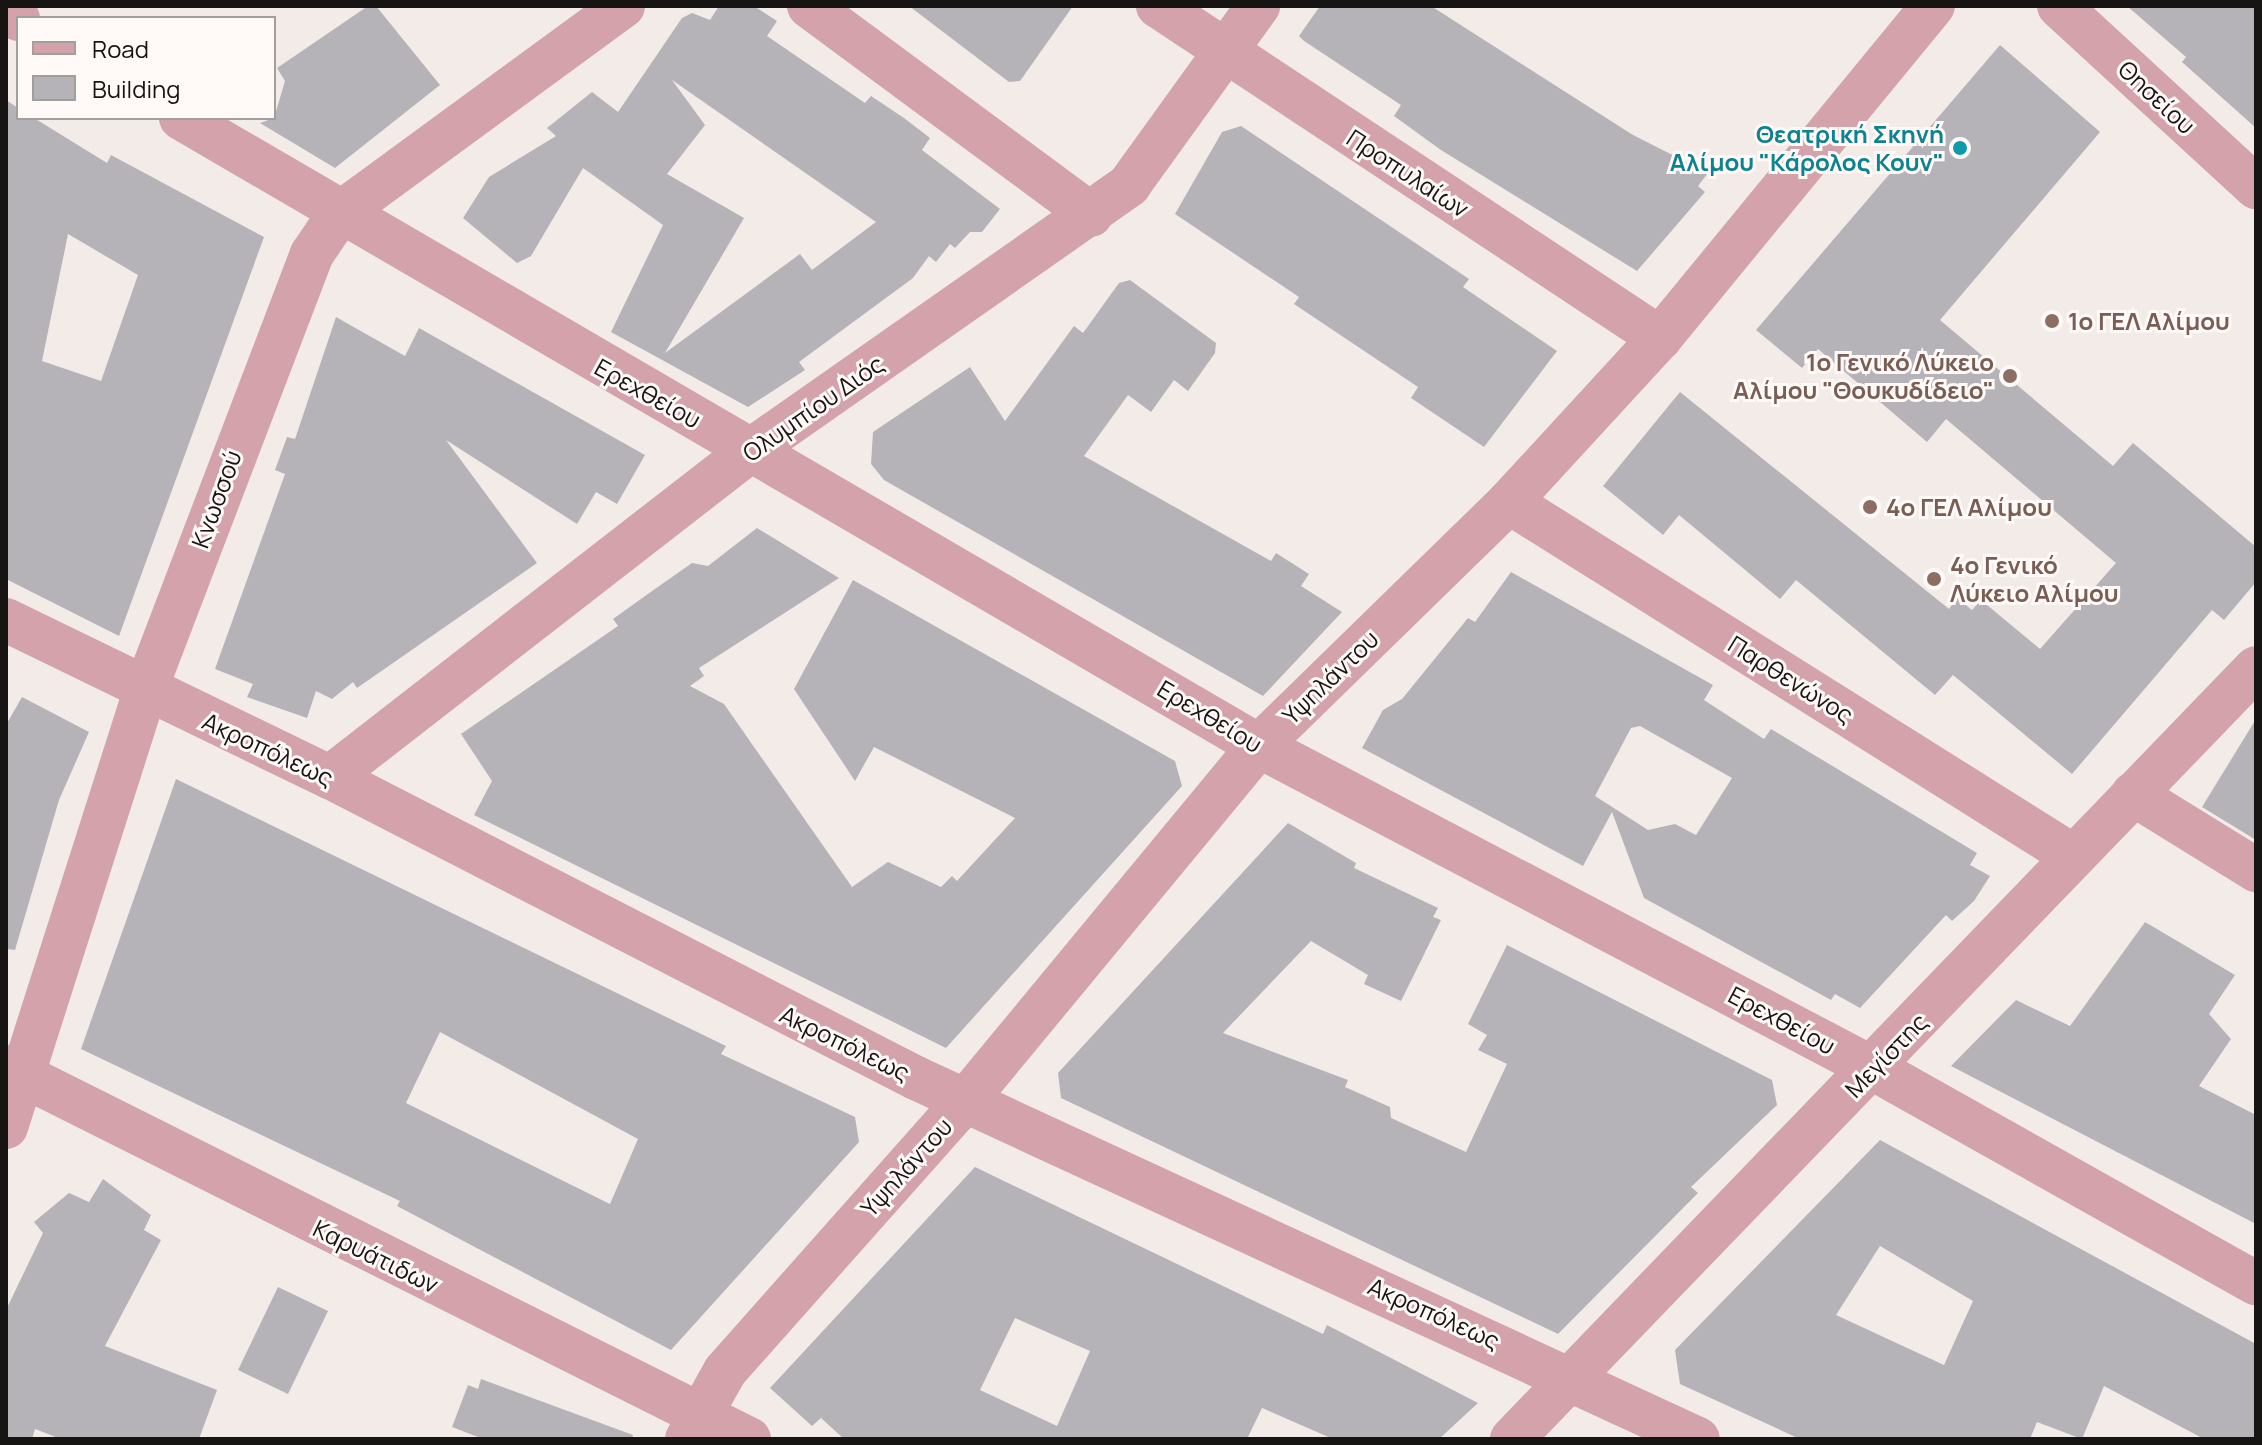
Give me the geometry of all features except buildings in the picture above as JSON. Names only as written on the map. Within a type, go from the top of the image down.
[{"type":"street","name":"Κνωσσού","points":[[6,1127],[15,1071],[145,691],[306,267],[339,214],[623,6]]},
{"type":"street","points":[[809,6],[1091,215]]},
{"type":"street","name":"Προπυλαίων","points":[[1158,6],[1660,338]]},
{"type":"street","name":"Ολυμπίου Διός","points":[[330,777],[751,450],[1091,215],[1129,185],[1227,54],[1258,6]]},
{"type":"street","name":"Υψηλάντου","points":[[692,1426],[725,1371],[966,1100],[1259,746],[1509,502],[1660,338],[1933,6]]},
{"type":"street","name":"Θησείου","points":[[2059,6],[2256,187]]},
{"type":"street","name":"Ερεχθείου","points":[[184,120],[339,214],[1259,746],[1874,1069],[2256,1283]]},
{"type":"street","name":"Παρθενώνος","points":[[1509,502],[2073,856]]},
{"type":"street","name":"Ακροπόλεως","points":[[6,620],[145,691],[330,777],[723,983],[966,1100],[1698,1439]]},
{"type":"street","name":"Μεγίστης","points":[[1512,1439],[1874,1069],[2073,856],[2256,668]]},
{"type":"street","points":[[2133,794],[2256,870]]},
{"type":"street","name":"Καρυάτιδων","points":[[15,1071],[692,1426],[749,1439]]},
{"type":"place","name":"Θεατρική Σκηνή Αλίμου \"Κάρολος Κουν\"","points":[[1960,148]]},
{"type":"place","name":"1ο ΓΕΛ Αλίμου","points":[[2052,321]]},
{"type":"place","name":"1ο Γενικό Λύκειο Αλίμου \"Θουκυδίδειο\"","points":[[2010,376]]},
{"type":"place","name":"4ο ΓΕΛ Αλίμου","points":[[1870,507]]},
{"type":"place","name":"4ο Γενικό Λύκειο Αλίμου","points":[[1934,579]]}]
